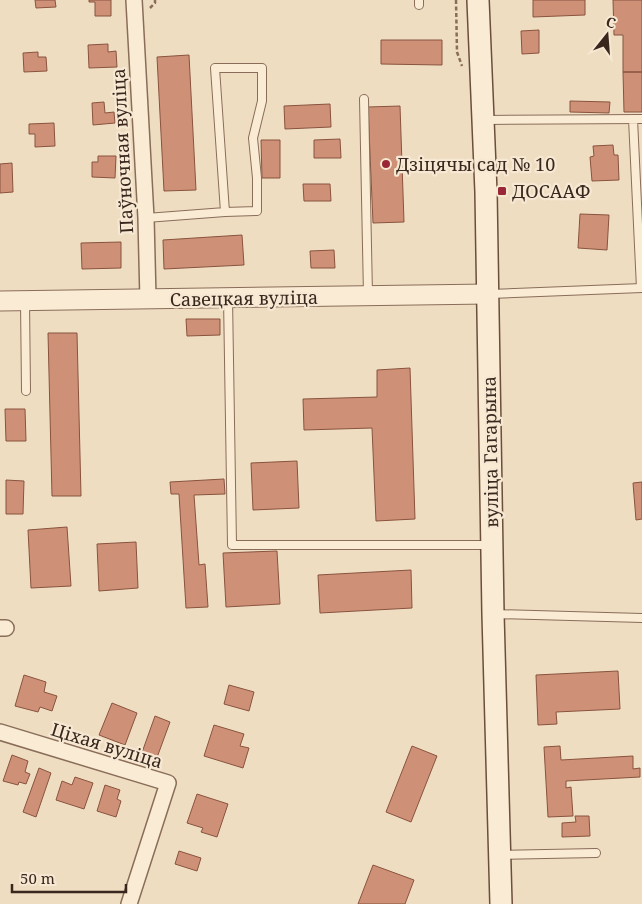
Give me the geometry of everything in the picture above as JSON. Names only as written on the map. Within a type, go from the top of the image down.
[{"type":"main road","name":"вуліца Гагарына","points":[[478,0],[486,192],[492,614],[501,904]]},
{"type":"street","name":"Паўночная вуліца","points":[[134,0],[146,218],[148,299]]},
{"type":"street","name":"Савецкая вуліца","points":[[0,301],[488,294]]},
{"type":"street","name":"Ціхая вуліца","points":[[0,732],[168,783],[129,904]]},
{"type":"lane","points":[[146,218],[257,211],[257,178],[253,138],[262,101],[262,68],[215,68],[225,212]]},
{"type":"lane","points":[[364,99],[368,296]]},
{"type":"lane","points":[[483,120],[642,120]]},
{"type":"lane","points":[[488,294],[641,288],[632,120]]},
{"type":"lane","points":[[228,298],[232,545],[492,544]]},
{"type":"lane","points":[[25,300],[26,391]]},
{"type":"lane","points":[[492,614],[642,618]]},
{"type":"lane","points":[[500,856],[596,853]]},
{"type":"building","points":[[35,0],[55,0],[56,7],[36,8]]},
{"type":"building","points":[[89,0],[111,0],[111,16],[95,16],[95,2],[89,2]]},
{"type":"building","points":[[533,0],[585,0],[585,15],[533,17]]},
{"type":"building","points":[[613,0],[642,0],[642,72],[623,72],[623,35],[614,35]]},
{"type":"building","points":[[539,30],[539,53],[522,54],[521,31]]},
{"type":"building","points":[[381,40],[442,40],[442,65],[381,64]]},
{"type":"building","points":[[108,44],[108,52],[116,51],[117,67],[89,68],[88,45]]},
{"type":"building","points":[[38,52],[38,57],[46,57],[47,71],[24,72],[23,53]]},
{"type":"building","points":[[189,55],[196,190],[164,191],[157,57]]},
{"type":"building","points":[[623,72],[642,72],[642,112],[624,112]]},
{"type":"building","points":[[570,101],[610,102],[609,113],[570,112]]},
{"type":"building","points":[[104,102],[105,113],[114,112],[115,123],[93,125],[92,103]]},
{"type":"building","points":[[330,104],[331,127],[285,129],[284,106]]},
{"type":"building","name":"Дзіцячы сад № 10","points":[[400,106],[404,222],[373,223],[368,107]]},
{"type":"building","points":[[54,123],[55,146],[35,147],[35,134],[29,134],[29,124]]},
{"type":"building","points":[[340,139],[341,158],[314,158],[314,140]]},
{"type":"building","points":[[261,140],[280,140],[280,178],[262,178]]},
{"type":"building","points":[[613,145],[614,155],[618,155],[619,180],[592,181],[590,157],[594,156],[593,146]]},
{"type":"building","points":[[98,156],[116,156],[115,178],[92,177],[92,162],[98,162]]},
{"type":"building","points":[[12,163],[13,192],[0,193],[0,164]]},
{"type":"building","points":[[303,184],[330,184],[331,201],[304,201]]},
{"type":"building","points":[[580,214],[609,215],[607,250],[578,248]]},
{"type":"building","points":[[242,235],[244,265],[164,269],[163,240]]},
{"type":"building","points":[[121,242],[121,268],[82,269],[81,243]]},
{"type":"building","points":[[334,250],[335,268],[311,268],[310,251]]},
{"type":"building","points":[[186,319],[220,319],[220,335],[187,336]]},
{"type":"building","points":[[48,333],[77,333],[81,496],[52,496]]},
{"type":"building","points":[[410,368],[415,519],[376,521],[372,428],[304,430],[303,399],[377,397],[377,370]]},
{"type":"building","points":[[5,409],[25,409],[26,441],[6,441]]},
{"type":"building","points":[[297,461],[299,508],[253,510],[251,463]]},
{"type":"building","points":[[224,479],[225,494],[194,495],[199,565],[205,564],[208,607],[186,608],[179,494],[171,494],[170,482]]},
{"type":"building","points":[[6,480],[24,481],[23,514],[6,514]]},
{"type":"building","points":[[642,482],[642,519],[636,520],[633,483]]},
{"type":"building","points":[[67,527],[71,586],[31,588],[28,530]]},
{"type":"building","points":[[136,542],[138,588],[99,591],[97,544]]},
{"type":"building","points":[[277,551],[280,604],[226,607],[223,553]]},
{"type":"building","points":[[411,570],[412,608],[320,613],[318,575]]},
{"type":"building","points":[[618,671],[620,709],[556,712],[557,724],[538,725],[536,675]]},
{"type":"building","points":[[24,675],[46,682],[44,692],[57,696],[52,711],[40,707],[38,712],[15,706]]},
{"type":"building","points":[[229,685],[254,692],[249,711],[224,704]]},
{"type":"building","points":[[112,703],[137,713],[125,745],[99,735]]},
{"type":"building","points":[[155,716],[170,722],[155,763],[140,758]]},
{"type":"building","points":[[214,725],[244,734],[240,746],[249,748],[243,768],[204,756]]},
{"type":"building","points":[[412,746],[437,756],[411,822],[386,812]]},
{"type":"building","points":[[560,746],[561,760],[633,756],[633,769],[640,768],[640,777],[566,781],[566,788],[571,787],[573,816],[548,817],[544,747]]},
{"type":"building","points":[[12,755],[28,761],[25,772],[30,774],[26,784],[19,782],[18,785],[3,781]]},
{"type":"building","points":[[39,768],[51,773],[36,817],[23,812]]},
{"type":"building","points":[[75,777],[93,783],[84,809],[56,800],[62,781],[72,785]]},
{"type":"building","points":[[105,785],[120,790],[117,799],[121,801],[116,817],[97,811]]},
{"type":"building","points":[[197,794],[228,804],[217,837],[201,832],[203,828],[187,823]]},
{"type":"building","points":[[575,816],[589,816],[590,836],[562,837],[562,823],[576,822]]},
{"type":"building","points":[[179,851],[201,858],[197,871],[175,864]]},
{"type":"building","points":[[373,865],[414,880],[405,904],[358,904]]},
{"type":"place","name":"Дзіцячы сад № 10","points":[[386,164]]},
{"type":"place","name":"ДОСААФ","points":[[502,191]]}]
